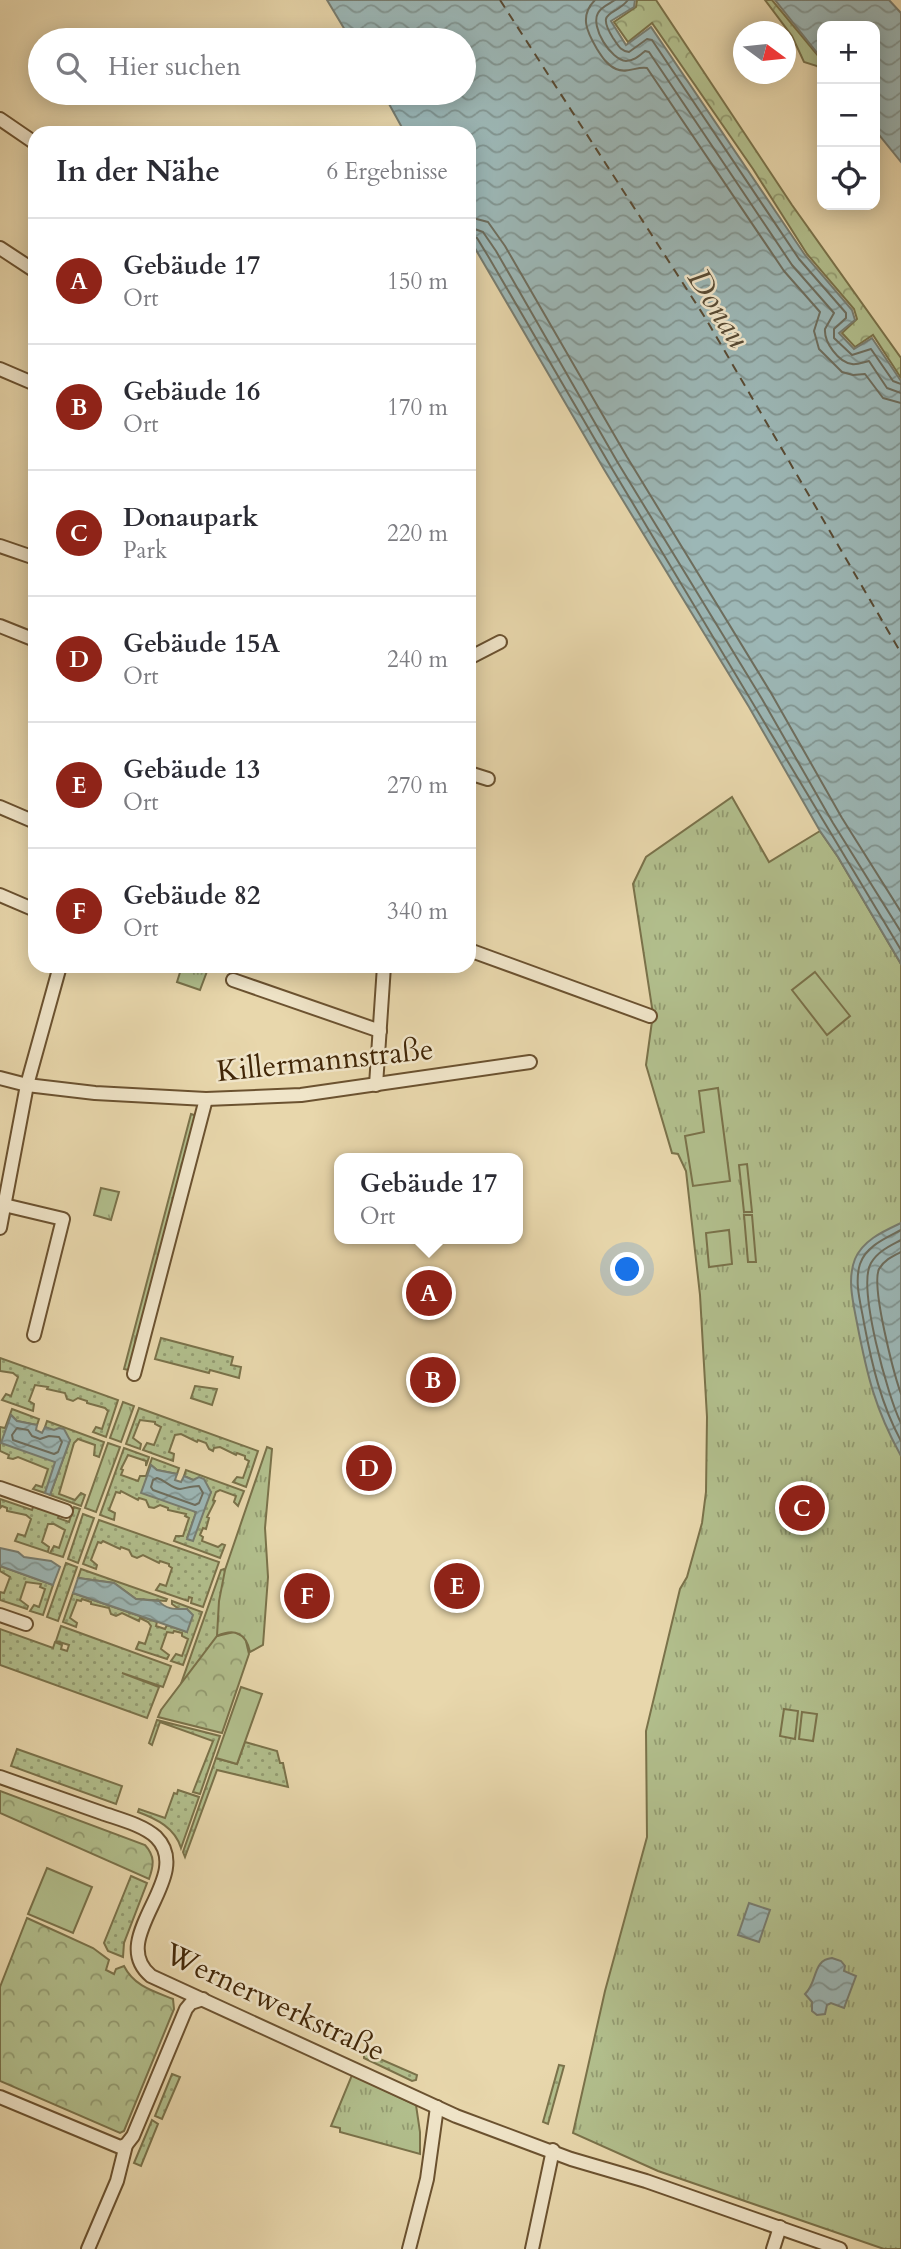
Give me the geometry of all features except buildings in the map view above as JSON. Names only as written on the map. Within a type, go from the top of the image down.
[{"type":"street","points":[[0,119],[28,138]]},
{"type":"street","points":[[0,248],[28,266]]},
{"type":"street","points":[[0,369],[28,381]]},
{"type":"street","points":[[0,546],[28,556]]},
{"type":"street","points":[[0,626],[28,637]]},
{"type":"street","points":[[476,654],[500,642]]},
{"type":"street","points":[[476,775],[488,779]]},
{"type":"street","points":[[0,807],[28,819]]},
{"type":"street","points":[[0,895],[28,907]]},
{"type":"street","points":[[476,953],[650,1016]]},
{"type":"street","points":[[0,1228],[27,1085],[58,973]]},
{"type":"street","points":[[376,1085],[384,973]]},
{"type":"street","points":[[233,980],[380,1031]]},
{"type":"street","name":"Killermannstraße","points":[[0,1078],[27,1085],[95,1093],[206,1099],[301,1095],[530,1062]]},
{"type":"street","points":[[134,1374],[206,1099]]},
{"type":"street","points":[[4,1205],[63,1219],[34,1335]]},
{"type":"street","points":[[0,1488],[66,1511]]},
{"type":"street","points":[[0,1615],[26,1625]]},
{"type":"street","name":"Wernerwerkstraße","points":[[0,1777],[129,1823],[155,1837],[161,1845],[166,1867],[139,1937],[138,1959],[151,1976],[437,2108],[571,2159],[646,2181],[840,2249]]},
{"type":"street","points":[[88,2249],[117,2181],[126,2145],[133,2136],[186,2009],[191,2003],[203,1998]]},
{"type":"street","points":[[0,2097],[120,2147],[126,2145]]},
{"type":"street","points":[[409,2249],[427,2179],[437,2108]]},
{"type":"street","points":[[532,2249],[553,2150]]},
{"type":"street","points":[[773,2249],[780,2227]]},
{"type":"green space","points":[[637,0],[656,0],[792,205],[901,358],[901,378],[873,335],[855,347],[842,333],[857,319],[854,309],[807,254],[753,169],[652,23],[628,42],[614,22],[636,7]]},
{"type":"green space","points":[[765,0],[772,0],[789,21],[781,21]]},
{"type":"green space","points":[[796,29],[817,54],[817,66],[804,62],[796,45]]},
{"type":"green space","points":[[732,797],[769,862],[820,831],[901,964],[901,2249],[884,2249],[658,2171],[573,2133],[605,1991],[647,1837],[646,1731],[680,1589],[687,1577],[702,1523],[706,1492],[707,1417],[700,1295],[686,1171],[678,1154],[672,1153],[646,1065],[653,1014],[633,884],[646,857]]},
{"type":"green space","points":[[815,972],[850,1016],[827,1035],[792,990]]},
{"type":"green space","points":[[180,973],[206,973],[200,990],[177,982]]},
{"type":"green space","points":[[718,1088],[730,1181],[693,1186],[685,1136],[704,1132],[699,1091]]},
{"type":"green space","points":[[191,1114],[200,1117],[133,1371],[124,1369]]},
{"type":"green space","points":[[747,1164],[752,1212],[744,1212],[739,1165]]},
{"type":"green space","points":[[101,1188],[119,1192],[111,1220],[94,1215]]},
{"type":"green space","points":[[744,1215],[752,1215],[756,1262],[748,1262]]},
{"type":"green space","points":[[729,1230],[732,1264],[709,1267],[706,1233]]},
{"type":"green space","points":[[161,1338],[233,1357],[231,1365],[241,1367],[239,1378],[155,1359]]},
{"type":"green space","points":[[0,1358],[118,1400],[106,1437],[93,1432],[96,1427],[102,1429],[108,1411],[78,1398],[73,1401],[67,1399],[65,1393],[35,1385],[29,1401],[34,1404],[33,1411],[2,1400],[6,1394],[11,1396],[18,1377],[13,1373],[0,1371]]},
{"type":"green space","points":[[195,1386],[217,1389],[212,1405],[191,1398]]},
{"type":"green space","points":[[123,1402],[134,1406],[121,1442],[110,1438]]},
{"type":"green space","points":[[139,1408],[258,1451],[246,1487],[233,1482],[237,1477],[243,1478],[249,1461],[237,1453],[236,1455],[220,1447],[214,1448],[213,1451],[206,1443],[197,1442],[181,1434],[175,1435],[169,1452],[174,1454],[173,1461],[143,1450],[147,1443],[154,1445],[161,1427],[155,1422],[140,1420],[133,1438],[141,1444],[140,1449],[126,1444]]},
{"type":"green space","points":[[12,1409],[39,1419],[37,1425],[17,1421],[11,1415],[56,1462],[45,1493],[33,1489],[36,1485],[42,1487],[48,1469],[18,1457],[8,1458],[9,1455],[0,1451],[0,1427],[5,1428]]},
{"type":"green space","points":[[47,1421],[104,1442],[99,1457],[94,1455],[95,1445],[78,1439],[74,1443],[59,1494],[75,1500],[81,1493],[85,1495],[81,1506],[50,1495],[70,1440],[45,1427]]},
{"type":"green space","points":[[108,1443],[120,1447],[96,1512],[85,1508]]},
{"type":"green space","points":[[267,1447],[272,1449],[265,1528],[268,1577],[263,1645],[250,1652],[246,1640],[239,1634],[229,1632],[217,1636],[219,1601],[225,1570]]},
{"type":"green space","points":[[124,1448],[149,1457],[146,1466],[146,1461],[128,1455],[121,1475],[138,1481],[140,1476],[146,1476],[152,1458],[179,1468],[177,1474],[157,1470],[151,1465],[196,1513],[187,1538],[211,1492],[184,1476],[186,1470],[244,1491],[238,1506],[234,1502],[236,1496],[220,1490],[216,1492],[215,1501],[207,1517],[206,1529],[203,1528],[200,1535],[203,1537],[202,1541],[218,1547],[225,1545],[220,1558],[174,1541],[176,1536],[183,1536],[189,1518],[186,1514],[168,1510],[160,1505],[149,1507],[146,1500],[138,1500],[121,1491],[116,1492],[109,1510],[115,1513],[114,1520],[100,1515]]},
{"type":"green space","points":[[0,1499],[32,1510],[34,1504],[60,1513],[58,1518],[69,1522],[74,1507],[80,1509],[63,1557],[50,1553],[54,1546],[59,1548],[65,1530],[48,1524],[42,1542],[49,1547],[48,1552],[15,1541],[18,1534],[25,1536],[31,1519],[26,1515],[7,1511],[7,1508],[2,1506],[0,1508]]},
{"type":"green space","points":[[83,1514],[94,1518],[78,1563],[68,1559]]},
{"type":"green space","points":[[99,1520],[219,1562],[203,1607],[191,1603],[192,1598],[189,1597],[188,1601],[156,1590],[160,1584],[166,1586],[172,1568],[169,1564],[159,1563],[143,1555],[137,1558],[132,1556],[129,1550],[103,1541],[98,1542],[91,1560],[97,1565],[96,1569],[83,1564]]},
{"type":"green space","points":[[66,1563],[77,1567],[58,1621],[47,1617]]},
{"type":"green space","points":[[0,1566],[53,1585],[43,1615],[30,1611],[34,1605],[39,1607],[45,1589],[40,1587],[41,1584],[26,1582],[20,1600],[28,1606],[27,1609],[0,1600],[0,1592],[4,1593],[10,1577],[0,1571]]},
{"type":"green space","points":[[81,1569],[167,1599],[136,1599],[114,1583],[78,1578]]},
{"type":"green space","points":[[224,1569],[245,1637],[182,1681],[221,1570]]},
{"type":"green space","points":[[73,1593],[157,1622],[156,1626],[165,1629],[167,1625],[187,1632],[187,1609],[179,1609],[172,1601],[202,1612],[183,1665],[171,1661],[176,1654],[182,1656],[188,1639],[182,1636],[182,1633],[167,1632],[161,1649],[169,1655],[167,1659],[136,1649],[139,1642],[145,1644],[151,1626],[140,1618],[139,1621],[122,1613],[116,1616],[111,1614],[109,1608],[82,1599],[77,1600],[70,1618],[77,1623],[76,1627],[63,1622]]},
{"type":"green space","points":[[61,1626],[171,1666],[163,1687],[122,1673],[159,1687],[147,1718],[0,1665],[0,1629],[53,1648],[55,1642],[67,1651],[69,1645],[56,1641]]},
{"type":"green space","points":[[234,1632],[245,1637],[249,1654],[222,1733],[158,1717],[217,1636]]},
{"type":"green space","points":[[241,1687],[262,1694],[237,1764],[216,1758]]},
{"type":"green space","points":[[784,1709],[798,1711],[795,1739],[780,1736]]},
{"type":"green space","points":[[802,1712],[817,1714],[813,1741],[799,1739]]},
{"type":"green space","points":[[157,1720],[220,1736],[200,1794],[193,1792],[213,1741],[160,1722],[152,1745],[149,1743]]},
{"type":"green space","points":[[245,1742],[277,1751],[280,1763],[283,1763],[288,1787],[217,1770],[185,1857],[183,1852],[216,1758],[237,1764]]},
{"type":"green space","points":[[17,1749],[122,1786],[116,1804],[11,1766]]},
{"type":"green space","points":[[178,1790],[199,1797],[181,1848],[164,1825],[138,1812],[139,1809],[165,1818],[174,1793],[177,1794]]},
{"type":"green space","points":[[0,1791],[145,1845],[153,1861],[149,1879],[0,1813]]},
{"type":"green space","points":[[47,1868],[92,1887],[73,1933],[28,1914]]},
{"type":"green space","points":[[131,1876],[147,1883],[124,1943],[123,1957],[108,1951],[104,1943]]},
{"type":"green space","points":[[27,1918],[93,1948],[109,1960],[106,1970],[114,1974],[116,1969],[124,1966],[139,1983],[173,1999],[174,2009],[124,2131],[120,2133],[0,2081],[0,1987]]},
{"type":"green space","points":[[364,2052],[417,2075],[416,2080],[412,2081],[364,2058]]},
{"type":"green space","points":[[559,2065],[564,2066],[548,2124],[543,2122]]},
{"type":"green space","points":[[172,2074],[180,2077],[162,2119],[155,2116]]},
{"type":"green space","points":[[352,2075],[416,2105],[420,2154],[340,2132],[340,2128],[331,2126]]},
{"type":"green space","points":[[152,2120],[158,2124],[141,2166],[134,2163]]},
{"type":"water","name":"Donau","points":[[327,0],[635,0],[634,7],[611,21],[626,45],[651,27],[805,255],[852,310],[855,320],[839,333],[854,349],[872,338],[901,381],[901,964],[605,471],[476,250],[476,126],[401,126],[390,105],[476,105],[476,28],[344,28]]},
{"type":"water","points":[[775,0],[889,0],[901,13],[901,162],[880,136],[880,21],[817,21],[817,53],[796,26],[796,21],[792,21]]},
{"type":"water","points":[[901,1223],[901,1456],[885,1423],[868,1376],[851,1283],[855,1259],[863,1246]]},
{"type":"water","points":[[11,1415],[17,1421],[37,1425],[36,1430],[42,1433],[45,1427],[64,1429],[70,1440],[50,1495],[45,1493],[55,1462],[1,1443]]},
{"type":"water","points":[[151,1465],[157,1470],[177,1474],[175,1480],[181,1482],[184,1476],[193,1480],[199,1477],[204,1479],[211,1492],[193,1541],[187,1539],[196,1512],[141,1493]]},
{"type":"water","points":[[0,1548],[18,1552],[24,1557],[51,1561],[60,1567],[53,1585],[0,1566]]},
{"type":"water","points":[[78,1578],[114,1583],[136,1599],[159,1601],[175,1609],[187,1609],[193,1615],[187,1632],[73,1593]]},
{"type":"water","points":[[749,1903],[770,1910],[759,1942],[738,1935]]},
{"type":"water","points":[[832,1958],[841,1961],[845,1966],[844,1971],[856,1976],[844,2008],[831,2003],[827,2005],[825,2014],[817,2015],[812,2011],[812,2002],[805,1994],[821,1963]]},
{"type":"ferry route","points":[[500,0],[706,319],[901,653]]},
{"type":"place","name":"Gebäude 17","points":[[429,1293]]},
{"type":"place","name":"Gebäude 16","points":[[433,1380]]},
{"type":"place","name":"Gebäude 15A","points":[[369,1468]]},
{"type":"place","name":"Donaupark","points":[[802,1508]]},
{"type":"place","name":"Gebäude 13","points":[[457,1586]]},
{"type":"place","name":"Gebäude 82","points":[[307,1596]]}]
